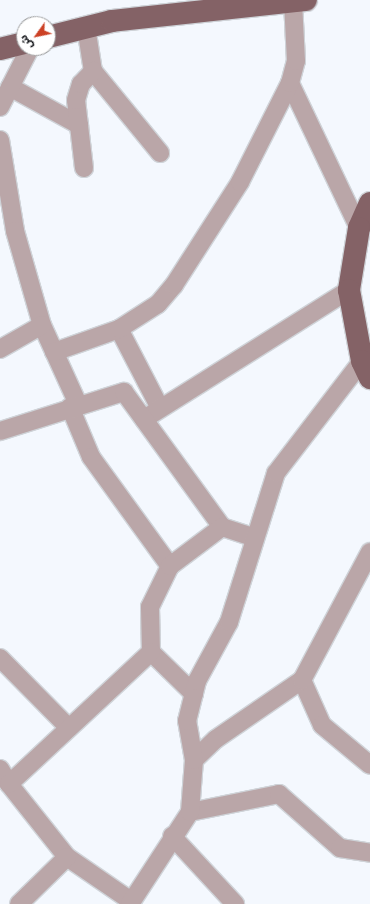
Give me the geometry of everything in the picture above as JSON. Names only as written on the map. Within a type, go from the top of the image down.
[{"type":"main road","points":[[56,35],[112,21],[299,1]]},
{"type":"main road","points":[[0,49],[16,45]]},
{"type":"main road","points":[[366,369],[349,290],[359,228],[370,203]]},
{"type":"street","points":[[54,352],[119,329],[158,304],[174,285],[240,182],[290,83],[296,61],[299,1]]},
{"type":"street","points":[[86,27],[93,71],[160,153]]},
{"type":"street","points":[[0,107],[26,56]]},
{"type":"street","points":[[84,168],[77,92],[93,71]]},
{"type":"street","points":[[290,83],[359,228]]},
{"type":"street","points":[[10,87],[79,125]]},
{"type":"street","points":[[0,140],[15,231],[42,325],[54,352],[91,457],[170,566]]},
{"type":"street","points":[[144,419],[349,290]]},
{"type":"street","points":[[0,349],[42,325]]},
{"type":"street","points":[[119,329],[160,408]]},
{"type":"street","points":[[151,652],[69,728],[3,774],[67,857],[130,903],[172,836],[190,812],[194,760],[187,721],[198,681],[229,622],[276,473],[366,369]]},
{"type":"street","points":[[0,431],[74,406],[124,392],[222,527],[255,538]]},
{"type":"street","points":[[194,694],[151,652],[150,607],[170,566],[222,527]]},
{"type":"street","points":[[194,760],[216,739],[302,680],[370,552]]},
{"type":"street","points":[[0,658],[69,728]]},
{"type":"street","points":[[302,680],[322,725],[370,765]]},
{"type":"street","points":[[190,812],[279,794],[340,848],[370,853]]},
{"type":"street","points":[[172,836],[235,904]]},
{"type":"street","points":[[20,904],[67,857]]}]
